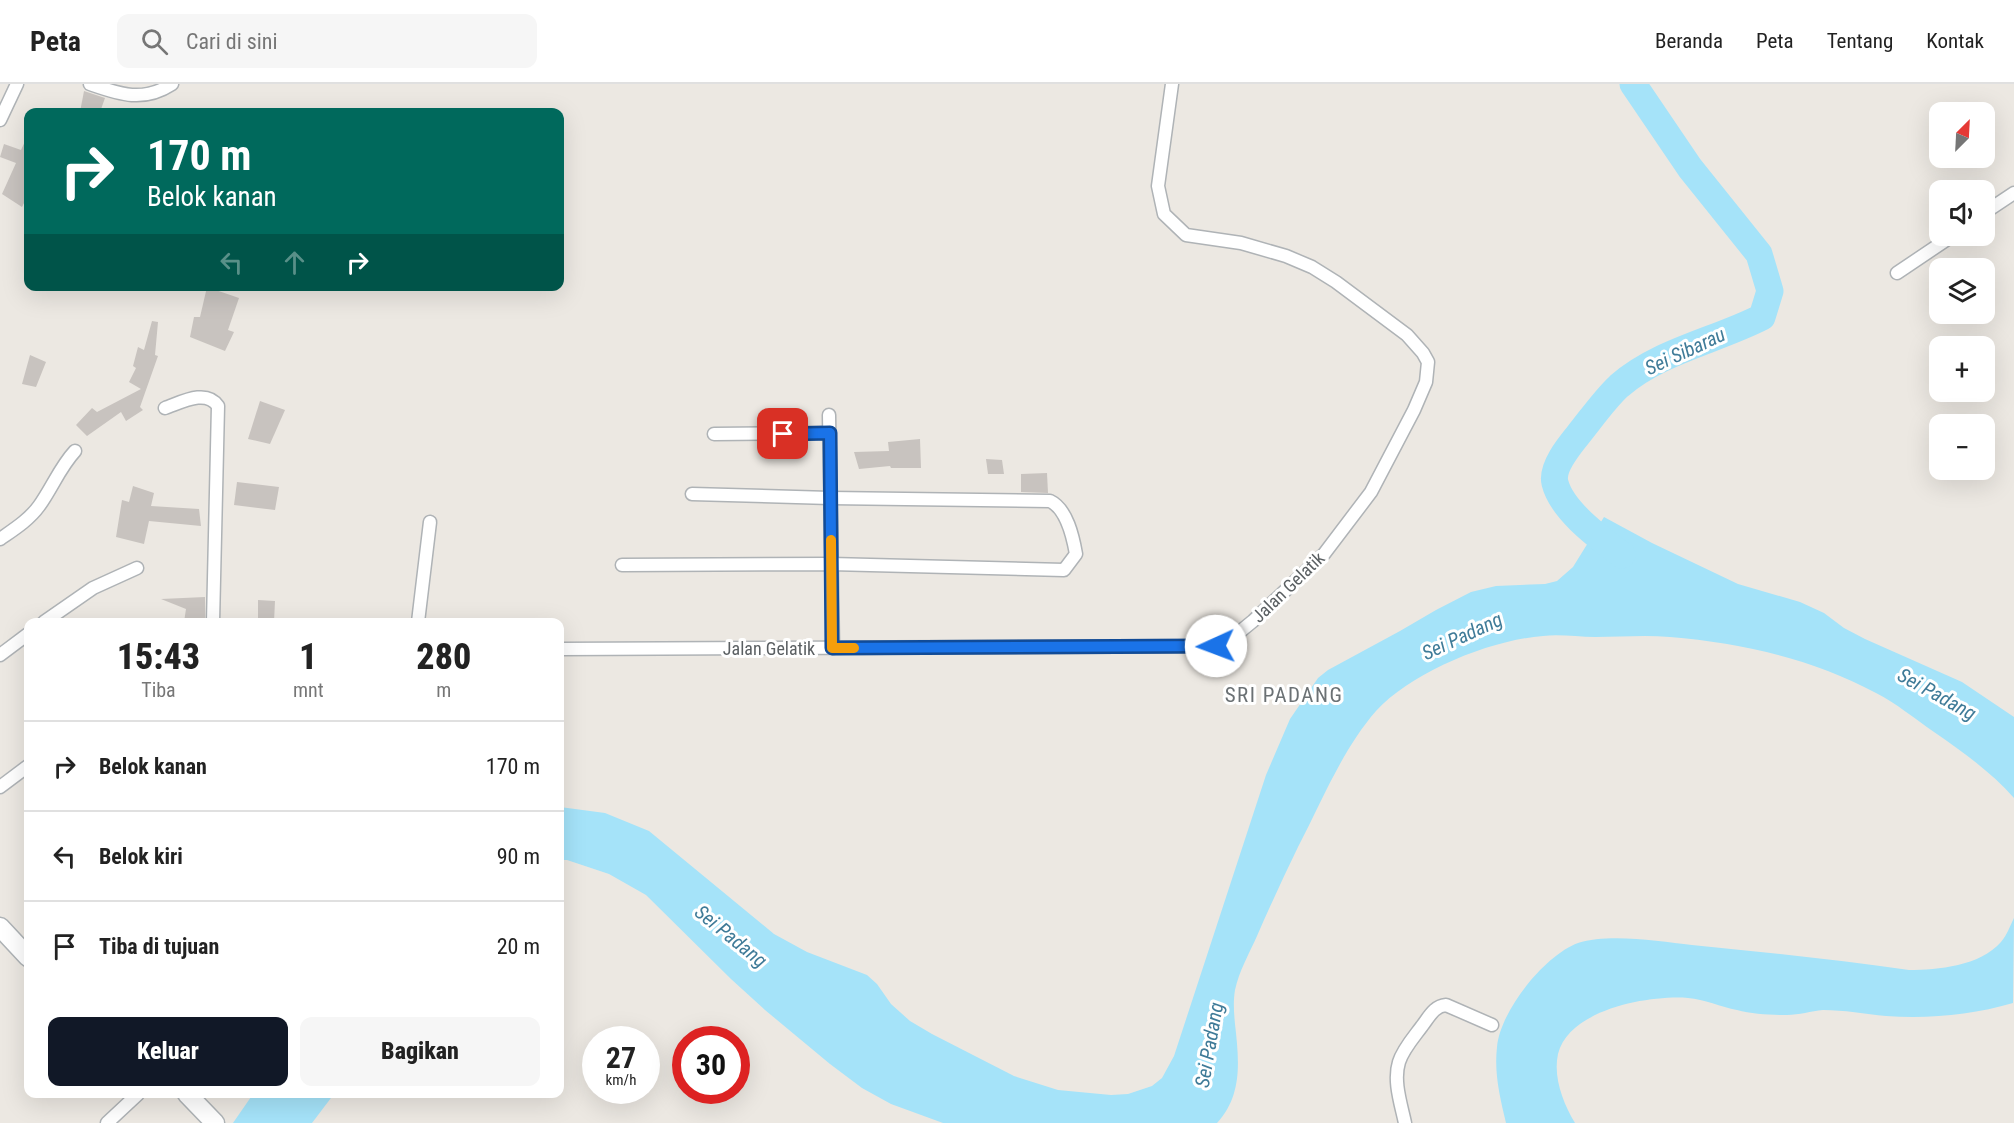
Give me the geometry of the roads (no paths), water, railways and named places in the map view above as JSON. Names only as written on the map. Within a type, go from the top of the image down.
[{"type":"main road","points":[[2,931],[24,953]]},
{"type":"main road","points":[[192,1098],[215,1123]]},
{"type":"street","points":[[0,120],[17,84]]},
{"type":"street","points":[[90,84],[128,96],[143,95],[172,84]]},
{"type":"street","name":"Jalan Gelatik","points":[[564,649],[1216,646],[1232,639],[1253,621],[1324,554],[1371,492],[1418,401],[1426,382],[1428,362],[1407,335],[1312,267],[1286,256],[1241,243],[1186,235],[1164,214],[1158,186],[1172,84]]},
{"type":"street","points":[[1995,206],[2014,193]]},
{"type":"street","points":[[1898,273],[1937,246]]},
{"type":"street","points":[[165,408],[199,397],[215,402],[218,406],[213,618]]},
{"type":"street","points":[[829,415],[832,648]]},
{"type":"street","points":[[714,434],[830,433]]},
{"type":"street","points":[[0,539],[38,508],[66,461],[75,451]]},
{"type":"street","points":[[622,565],[831,564],[1064,570],[1076,554],[1065,518],[1057,504],[1050,501],[692,494]]},
{"type":"street","points":[[418,618],[430,522]]},
{"type":"street","points":[[50,618],[93,588],[137,568]]},
{"type":"street","points":[[0,655],[24,637]]},
{"type":"street","points":[[0,787],[24,769]]},
{"type":"street","points":[[1406,1123],[1398,1092],[1399,1062],[1402,1054],[1432,1012],[1439,1006],[1446,1005],[1492,1025]]},
{"type":"street","points":[[107,1123],[134,1098]]},
{"type":"water","name":"Sei Padang","points":[[1604,517],[1738,584],[1800,602],[1824,613],[1844,628],[1865,639],[1962,682],[2014,717],[2014,798],[1976,763],[1883,697],[1852,681],[1776,654],[1750,648],[1670,637],[1556,635],[1500,644],[1453,660],[1410,683],[1376,711],[1353,742],[1333,776],[1239,976],[1234,1003],[1238,1051],[1237,1076],[1231,1101],[1217,1123],[943,1123],[891,1104],[862,1088],[765,1010],[646,895],[609,874],[564,860],[564,808],[605,813],[649,831],[774,934],[807,952],[867,975],[877,984],[891,1004],[910,1021],[932,1034],[1014,1076],[1058,1090],[1111,1095],[1128,1094],[1152,1086],[1162,1078],[1174,1056],[1266,775],[1290,719],[1318,678],[1328,670],[1471,592],[1496,586],[1545,584],[1557,581],[1573,567]]},
{"type":"water","points":[[2014,918],[2013,1003],[1966,1013],[1918,1017],[1823,1010],[1792,1015],[1761,1014],[1688,998],[1653,999],[1633,1003],[1594,1016],[1578,1026],[1565,1039],[1558,1054],[1558,1081],[1575,1123],[1506,1123],[1496,1067],[1497,1047],[1506,1017],[1526,986],[1539,972],[1565,949],[1578,943],[1604,939],[1634,939],[1920,970],[1958,965],[1982,957],[2001,942]]},
{"type":"water","points":[[250,1098],[331,1098],[312,1123],[233,1123]]},
{"type":"waterway","name":"Sei Sibarau","points":[[1622,555],[1603,541],[1565,504],[1554,477],[1562,458],[1619,386],[1669,355],[1762,317],[1770,291],[1759,254],[1690,168],[1633,84]]},
{"type":"district","name":"SRI PADANG","points":[[1284,695]]}]
